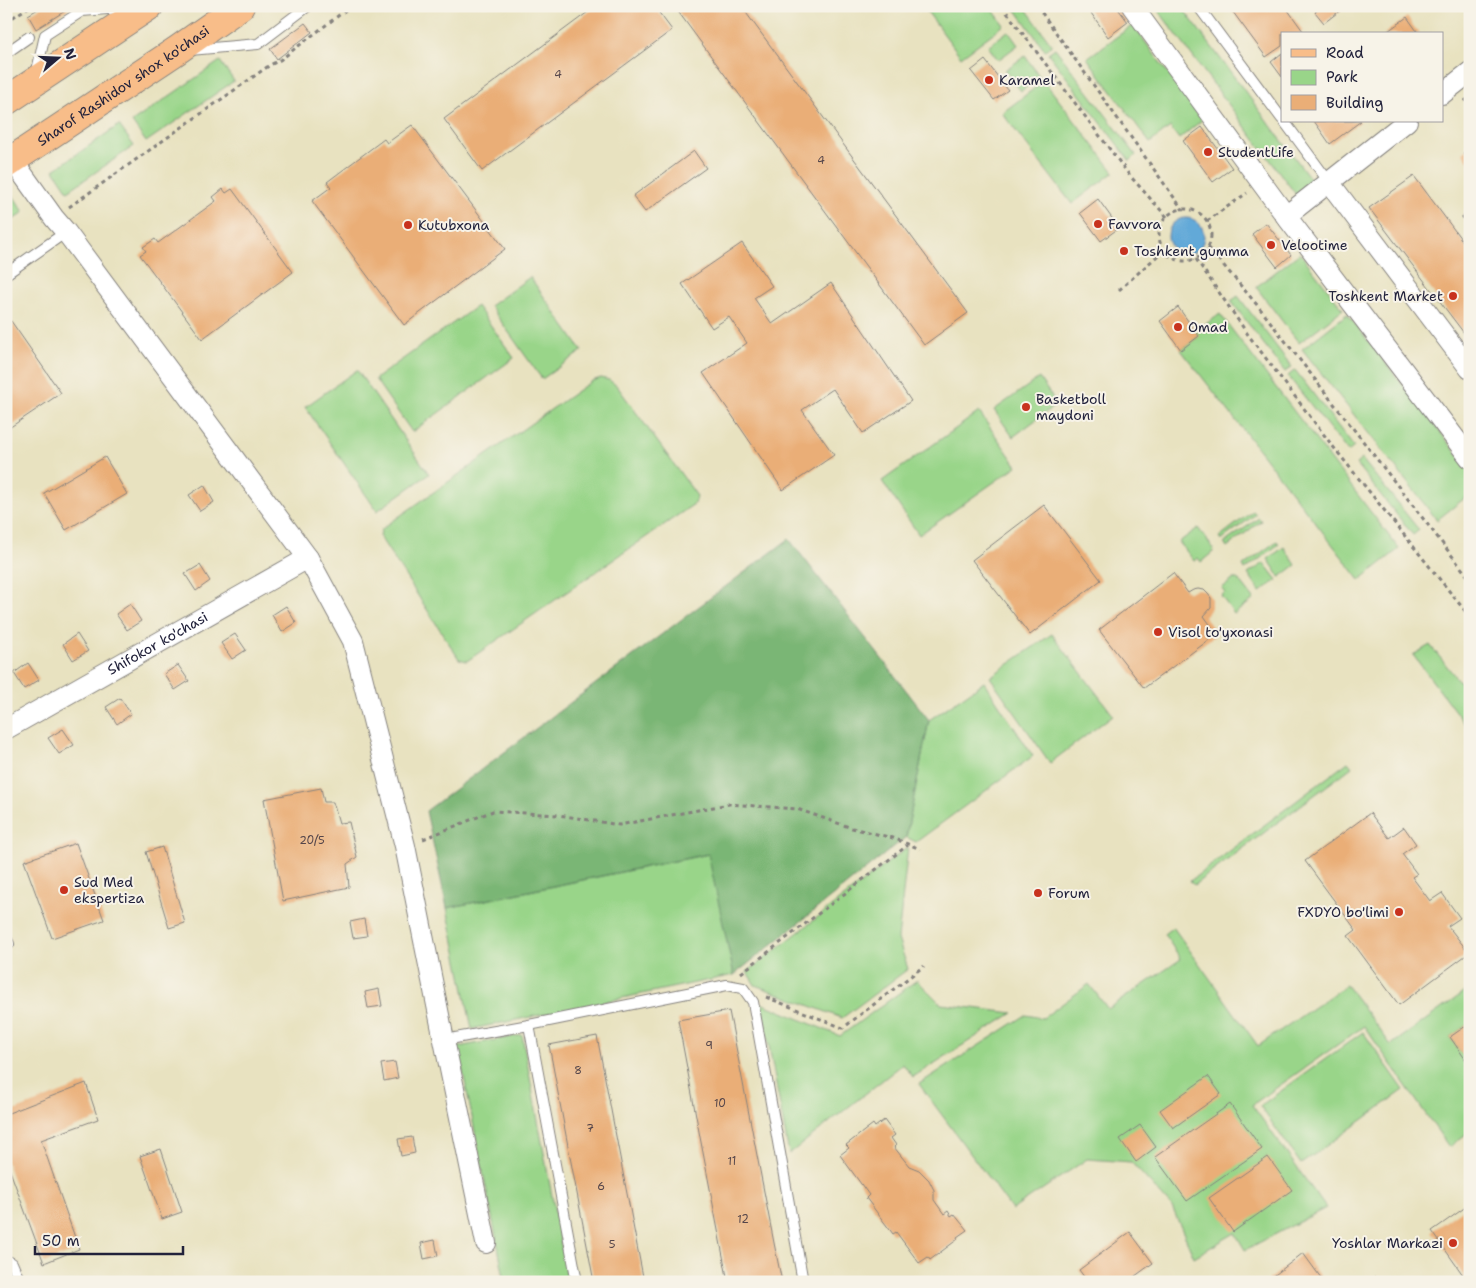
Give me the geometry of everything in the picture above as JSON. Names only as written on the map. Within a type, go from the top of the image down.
[{"type":"main road","points":[[6,101],[149,6]]},
{"type":"main road","name":"Sharof Rashidov shox ko'chasi","points":[[8,158],[176,51],[240,6]]},
{"type":"street","points":[[1132,6],[1286,216],[1470,458]]},
{"type":"street","points":[[1444,92],[1470,72]]},
{"type":"street","points":[[1286,216],[1406,122]]},
{"type":"street","points":[[8,158],[308,558],[353,641],[405,846],[486,1242]]},
{"type":"street","points":[[1329,182],[1470,369]]},
{"type":"street","name":"Shifokor ko'chasi","points":[[6,729],[308,558]]},
{"type":"lane","points":[[176,51],[258,44],[308,6]]},
{"type":"lane","points":[[1198,6],[1281,117]]},
{"type":"lane","points":[[6,53],[29,37]]},
{"type":"lane","points":[[1284,122],[1329,182]]},
{"type":"lane","points":[[6,274],[60,225]]},
{"type":"lane","points":[[444,1040],[727,985],[743,988],[753,1002],[803,1282]]},
{"type":"lane","points":[[528,1025],[577,1282]]},
{"type":"lane","points":[[6,1260],[12,1263],[20,1282]]},
{"type":"path","points":[[6,22],[30,6]]},
{"type":"path","points":[[60,225],[270,65],[287,55],[351,6]]},
{"type":"path","points":[[1002,6],[1130,176],[1167,217]]},
{"type":"path","points":[[1037,6],[1183,210]]},
{"type":"path","points":[[1207,221],[1250,191],[1260,180]]},
{"type":"path","points":[[1183,210],[1192,210],[1207,221],[1211,238],[1203,254],[1196,259],[1187,261],[1178,260],[1170,256],[1160,242],[1162,224],[1167,217],[1183,210]]},
{"type":"path","points":[[1462,218],[1470,213]]},
{"type":"path","points":[[1208,247],[1258,306],[1470,579]]},
{"type":"path","points":[[1119,290],[1164,250]]},
{"type":"path","points":[[1196,259],[1249,336],[1470,617]]},
{"type":"path","points":[[405,846],[494,811],[560,815],[619,825],[729,804],[797,809],[852,828],[893,838],[920,849]]},
{"type":"path","points":[[727,985],[909,844]]},
{"type":"path","points":[[743,988],[843,1028],[924,966]]},
{"type":"green space","points":[[923,6],[990,6],[1004,25],[961,57]]},
{"type":"green space","points":[[1013,6],[1024,6],[1052,45],[1045,50]]},
{"type":"green space","points":[[1155,6],[1181,6],[1313,182],[1297,196]]},
{"type":"green space","points":[[1133,25],[1202,120],[1179,139],[1170,127],[1150,143],[1087,58]]},
{"type":"green space","points":[[1008,31],[1018,45],[998,60],[988,46]]},
{"type":"green space","points":[[1055,48],[1136,155],[1130,161],[1048,53]]},
{"type":"green space","points":[[1025,56],[1040,77],[1021,91],[1005,70]]},
{"type":"green space","points":[[220,61],[234,81],[146,142],[132,122]]},
{"type":"green space","points":[[1044,81],[1114,172],[1072,204],[1002,113]]},
{"type":"green space","points":[[119,125],[134,146],[68,191],[54,170]]},
{"type":"green space","points":[[12,194],[24,212],[6,225],[6,198]]},
{"type":"green space","points":[[1300,253],[1343,309],[1299,343],[1256,287]]},
{"type":"green space","points":[[530,277],[582,351],[542,379],[490,306]]},
{"type":"green space","points":[[1238,296],[1292,367],[1285,372],[1231,301]]},
{"type":"green space","points":[[477,306],[514,358],[412,432],[375,379]]},
{"type":"green space","points":[[1220,314],[1399,549],[1360,580],[1181,350],[1199,336],[1195,332]]},
{"type":"green space","points":[[1347,314],[1470,470],[1470,494],[1437,520],[1302,349]]},
{"type":"green space","points":[[357,370],[429,474],[377,511],[305,407]]},
{"type":"green space","points":[[1295,370],[1354,447],[1348,452],[1288,376]]},
{"type":"green space","points":[[601,378],[609,380],[617,386],[697,496],[694,504],[467,661],[459,659],[380,537],[381,530],[583,387]]},
{"type":"green space","name":"Basketboll maydoni","points":[[1039,378],[1057,404],[1013,437],[994,410]]},
{"type":"green space","points":[[979,412],[1017,466],[919,535],[882,481]]},
{"type":"green space","points":[[1362,459],[1419,530],[1413,535],[1356,464]]},
{"type":"green space","points":[[1253,511],[1256,514],[1221,540],[1219,537]]},
{"type":"green space","points":[[1259,518],[1261,521],[1227,547],[1224,543]]},
{"type":"green space","points":[[1198,528],[1214,549],[1201,562],[1198,558],[1194,561],[1179,542]]},
{"type":"green space","points":[[789,539],[929,720],[906,837],[734,975],[708,854],[447,908],[426,811]]},
{"type":"green space","points":[[1277,541],[1279,544],[1245,570],[1243,566]]},
{"type":"green space","points":[[1284,547],[1296,565],[1280,577],[1268,559]]},
{"type":"green space","points":[[1264,563],[1277,580],[1260,592],[1248,574]]},
{"type":"green space","points":[[1234,579],[1240,581],[1254,599],[1234,614],[1221,596],[1225,592],[1222,588]]},
{"type":"green space","points":[[1052,634],[1113,715],[1050,763],[990,677]]},
{"type":"green space","points":[[1430,645],[1470,695],[1470,731],[1413,655]]},
{"type":"green space","points":[[984,682],[1033,756],[916,842],[906,837],[929,720]]},
{"type":"green space","points":[[1348,762],[1352,767],[1194,885],[1190,881]]},
{"type":"green space","points":[[908,847],[898,939],[908,969],[842,1018],[755,985],[747,972]]},
{"type":"green space","points":[[709,854],[734,975],[472,1029],[447,908]]},
{"type":"green space","points":[[1173,927],[1258,1046],[1346,985],[1391,1045],[1470,988],[1470,1023],[1450,1037],[1470,1066],[1470,1131],[1449,1147],[1364,1026],[1252,1105],[1326,1208],[1245,1250],[1235,1233],[1194,1257],[1172,1207],[1131,1162],[1087,1159],[1012,1210],[919,1084],[1026,1015],[1043,1018],[1089,984],[1108,1009],[1181,959],[1164,934]]},
{"type":"green space","points":[[917,980],[941,1004],[1013,1013],[913,1077],[903,1064],[789,1154],[761,1003],[840,1036]]},
{"type":"green space","points":[[1363,1032],[1404,1090],[1301,1164],[1260,1106]]},
{"type":"green space","points":[[522,1035],[568,1282],[505,1282],[458,1047]]},
{"type":"water","points":[[1186,218],[1198,224],[1204,236],[1198,248],[1186,254],[1174,248],[1168,236],[1174,224]]},
{"type":"building","points":[[43,6],[73,6],[36,29],[28,15]]},
{"type":"building","points":[[596,6],[662,6],[657,10],[672,30],[482,171],[444,119]]},
{"type":"building","points":[[674,6],[741,6],[968,313],[924,345]]},
{"type":"building","points":[[1086,6],[1116,6],[1128,22],[1108,37]]},
{"type":"building","points":[[1233,6],[1285,6],[1303,31],[1281,32],[1281,47],[1266,57],[1230,8]]},
{"type":"building","points":[[1323,6],[1346,6],[1324,23],[1315,12]]},
{"type":"building","points":[[1407,17],[1418,32],[1387,32]]},
{"type":"building","points":[[305,23],[312,32],[277,59],[270,49]]},
{"type":"building","points":[[1281,54],[1281,76],[1271,62]]},
{"type":"building","name":"Karamel","points":[[985,60],[1008,90],[994,100],[971,71]]},
{"type":"building","points":[[1315,122],[1360,122],[1330,144]]},
{"type":"building","name":"Kutubxona","points":[[412,125],[505,249],[404,325],[312,201],[331,187],[327,182],[384,139],[387,143]]},
{"type":"building","points":[[1202,127],[1232,168],[1213,182],[1183,141]]},
{"type":"building","points":[[1470,148],[1470,163],[1463,153]]},
{"type":"building","points":[[694,151],[706,168],[645,212],[633,196]]},
{"type":"building","name":"Toshkent Market","points":[[1414,176],[1470,251],[1470,341],[1369,208]]},
{"type":"building","points":[[223,189],[226,193],[232,189],[293,272],[202,339],[140,255],[146,251],[143,247],[155,239],[158,243],[216,201],[213,197]]},
{"type":"building","points":[[1098,199],[1119,228],[1101,241],[1080,213]]},
{"type":"building","name":"Velootime","points":[[1266,223],[1291,255],[1277,267],[1252,234]]},
{"type":"building","points":[[742,243],[772,286],[754,298],[772,324],[831,283],[911,401],[863,433],[833,389],[802,410],[834,455],[783,490],[703,373],[747,343],[729,317],[712,328],[682,284]]},
{"type":"building","name":"Omad","points":[[1178,307],[1199,336],[1181,350],[1160,321]]},
{"type":"building","points":[[11,321],[61,393],[6,430],[6,324]]},
{"type":"building","points":[[105,457],[127,494],[66,530],[44,493]]},
{"type":"building","points":[[204,485],[214,502],[200,511],[189,495]]},
{"type":"building","points":[[1044,505],[1101,580],[1030,635],[972,560]]},
{"type":"building","points":[[200,565],[210,581],[196,591],[185,574]]},
{"type":"building","name":"Visol to'yxonasi","points":[[1173,573],[1188,593],[1198,589],[1204,590],[1211,598],[1211,608],[1204,616],[1217,634],[1144,688],[1099,630]]},
{"type":"building","points":[[130,604],[141,621],[127,630],[116,614]]},
{"type":"building","points":[[286,606],[296,623],[282,632],[272,615]]},
{"type":"building","points":[[77,634],[88,651],[73,660],[63,644]]},
{"type":"building","points":[[235,634],[246,650],[232,659],[221,643]]},
{"type":"building","points":[[28,663],[39,680],[24,689],[14,673]]},
{"type":"building","points":[[178,665],[189,681],[175,690],[164,674]]},
{"type":"building","points":[[120,698],[131,714],[117,724],[106,707]]},
{"type":"building","points":[[63,729],[74,745],[59,754],[48,738]]},
{"type":"building","points":[[321,788],[324,802],[333,802],[339,823],[349,822],[357,857],[347,864],[349,887],[283,901],[264,799]]},
{"type":"building","name":"FXDYO bo'limi","points":[[1370,813],[1389,838],[1404,827],[1416,844],[1402,854],[1417,874],[1412,877],[1430,901],[1442,893],[1460,918],[1448,926],[1469,953],[1399,1005],[1348,936],[1356,930],[1305,861]]},
{"type":"building","name":"Sud Med ekspertiza","points":[[76,843],[104,920],[52,938],[24,861]]},
{"type":"building","points":[[162,847],[185,923],[169,928],[146,852]]},
{"type":"building","points":[[364,919],[367,936],[353,938],[350,922]]},
{"type":"building","points":[[379,989],[382,1006],[368,1008],[365,992]]},
{"type":"building","points":[[729,1011],[782,1282],[728,1282],[678,1020]]},
{"type":"building","points":[[1470,1023],[1470,1066],[1450,1037]]},
{"type":"building","points":[[597,1036],[644,1282],[594,1282],[571,1162],[549,1045]]},
{"type":"building","points":[[395,1062],[398,1078],[384,1081],[381,1064]]},
{"type":"building","points":[[1208,1076],[1221,1094],[1173,1128],[1160,1110]]},
{"type":"building","points":[[86,1083],[98,1119],[41,1140],[79,1249],[44,1263],[6,1160],[6,1114]]},
{"type":"building","points":[[1230,1104],[1262,1149],[1187,1201],[1155,1157]]},
{"type":"building","points":[[884,1120],[895,1135],[891,1138],[896,1145],[894,1147],[909,1166],[919,1170],[929,1180],[934,1190],[934,1200],[944,1214],[948,1211],[951,1216],[954,1214],[967,1230],[930,1260],[928,1257],[919,1263],[896,1232],[893,1234],[866,1198],[869,1195],[840,1155],[849,1148],[846,1145],[873,1124],[875,1127]]},
{"type":"building","points":[[1140,1125],[1156,1147],[1136,1162],[1120,1139]]},
{"type":"building","points":[[412,1137],[415,1153],[401,1156],[398,1139]]},
{"type":"building","points":[[161,1149],[182,1212],[162,1219],[140,1156]]},
{"type":"building","points":[[1268,1157],[1292,1190],[1233,1232],[1209,1198]]},
{"type":"building","name":"Yoshlar Markazi","points":[[1470,1204],[1470,1282],[1468,1282],[1432,1231]]},
{"type":"building","points":[[1130,1232],[1153,1263],[1127,1282],[1088,1282],[1079,1270]]},
{"type":"building","points":[[435,1240],[438,1256],[424,1259],[421,1243]]},
{"type":"building","points":[[1303,1253],[1324,1282],[1266,1282]]},
{"type":"building","points":[[1375,1277],[1378,1282],[1368,1282]]},
{"type":"place","name":"Karamel","points":[[989,80]]},
{"type":"place","name":"StudentLife","points":[[1208,152]]},
{"type":"place","name":"Favvora","points":[[1098,224]]},
{"type":"place","name":"Kutubxona","points":[[408,225]]},
{"type":"place","name":"Velootime","points":[[1271,245]]},
{"type":"place","name":"Toshkent gumma","points":[[1124,251]]},
{"type":"place","name":"Toshkent Market","points":[[1453,296]]},
{"type":"place","name":"Omad","points":[[1178,327]]},
{"type":"place","name":"Basketboll maydoni","points":[[1026,407]]},
{"type":"place","name":"Visol to'yxonasi","points":[[1158,632]]},
{"type":"place","name":"Sud Med ekspertiza","points":[[64,890]]},
{"type":"place","name":"Forum","points":[[1038,893]]},
{"type":"place","name":"FXDYO bo'limi","points":[[1399,912]]},
{"type":"place","name":"Yoshlar Markazi","points":[[1453,1243]]}]
